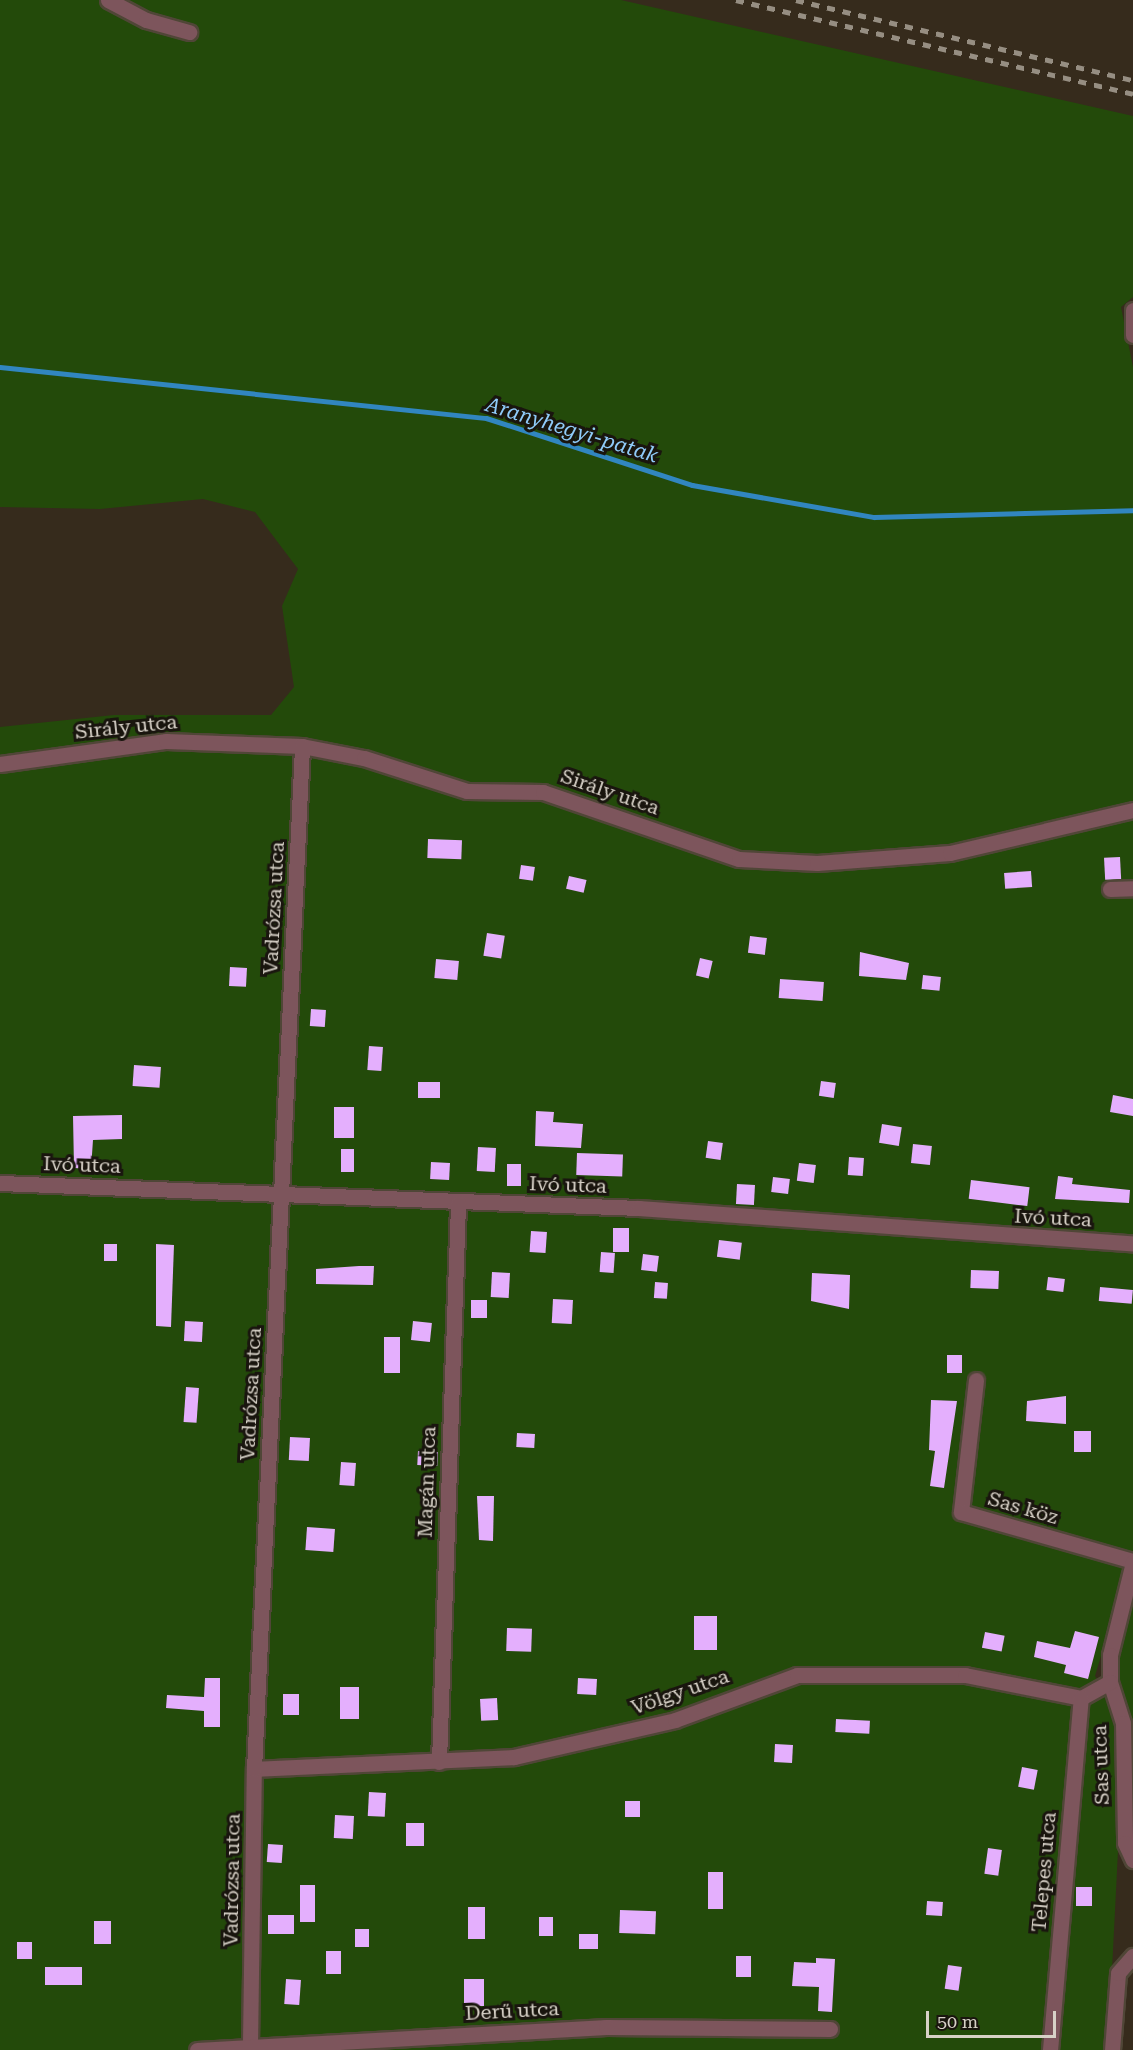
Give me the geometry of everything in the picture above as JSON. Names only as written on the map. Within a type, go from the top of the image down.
[{"type":"street","points":[[108,0],[146,20],[189,32]]},
{"type":"street","points":[[1133,310],[1133,335]]},
{"type":"street","name":"Sirály utca","points":[[0,764],[166,741],[303,746],[364,758],[467,792],[543,792],[739,859],[817,863],[950,853],[1133,810]]},
{"type":"street","name":"Vadrózsa utca","points":[[250,2044],[254,1769],[303,746]]},
{"type":"street","points":[[1110,889],[1133,888]]},
{"type":"street","name":"Ivó utca","points":[[0,1183],[458,1203],[639,1208],[1133,1243]]},
{"type":"street","name":"Magán utca","points":[[439,1762],[458,1203]]},
{"type":"street","name":"Sas köz","points":[[976,1380],[961,1512],[1133,1561]]},
{"type":"street","name":"Sas utca","points":[[1133,1561],[1110,1655],[1110,1682],[1123,1723],[1125,1843],[1133,1860]]},
{"type":"street","name":"Völgy utca","points":[[254,1769],[439,1762],[514,1756],[621,1734],[797,1676],[965,1675],[1081,1698]]},
{"type":"street","points":[[1081,1698],[1110,1682]]},
{"type":"street","name":"Telepes utca","points":[[1050,2050],[1081,1698]]},
{"type":"street","points":[[1112,2050],[1115,1985],[1128,1960]]},
{"type":"street","name":"Derű utca","points":[[197,2050],[250,2044],[606,2027],[830,2029]]},
{"type":"green space","points":[[0,0],[621,0],[1133,116],[1133,297],[1121,307],[1133,367],[1133,1550],[1095,1676],[1114,1707],[1121,1791],[1108,2050],[0,2050],[0,727],[114,715],[271,715],[294,687],[282,606],[298,569],[255,512],[203,499],[100,509],[0,507]]},
{"type":"green space","points":[[1133,1576],[1133,1841],[1130,1729],[1114,1663]]},
{"type":"building","points":[[428,839],[462,840],[461,859],[427,858]]},
{"type":"building","points":[[1120,857],[1121,879],[1105,880],[1104,858]]},
{"type":"building","points":[[521,865],[535,867],[533,881],[519,879]]},
{"type":"building","points":[[1031,871],[1032,887],[1005,889],[1004,873]]},
{"type":"building","points":[[569,876],[587,880],[584,893],[566,889]]},
{"type":"building","points":[[487,933],[505,936],[501,959],[483,956]]},
{"type":"building","points":[[750,936],[767,938],[765,955],[748,953]]},
{"type":"building","points":[[860,952],[909,963],[906,980],[859,976]]},
{"type":"building","points":[[700,958],[713,961],[709,978],[696,976]]},
{"type":"building","points":[[436,959],[459,961],[457,980],[434,978]]},
{"type":"building","points":[[230,967],[247,968],[246,987],[229,986]]},
{"type":"building","points":[[923,975],[941,977],[939,991],[922,989]]},
{"type":"building","points":[[780,979],[824,982],[823,1001],[779,998]]},
{"type":"building","points":[[311,1009],[326,1010],[325,1027],[310,1026]]},
{"type":"building","points":[[369,1046],[383,1047],[381,1071],[367,1070]]},
{"type":"building","points":[[134,1065],[161,1067],[159,1088],[133,1086]]},
{"type":"building","points":[[821,1081],[836,1083],[834,1098],[819,1096]]},
{"type":"building","points":[[418,1082],[440,1082],[440,1098],[418,1098]]},
{"type":"building","points":[[1113,1095],[1133,1099],[1133,1116],[1110,1112]]},
{"type":"building","points":[[334,1107],[354,1107],[354,1138],[334,1138]]},
{"type":"building","points":[[536,1111],[554,1112],[553,1122],[583,1124],[581,1148],[535,1146]]},
{"type":"building","points":[[122,1115],[122,1139],[93,1140],[91,1169],[74,1168],[73,1116]]},
{"type":"building","points":[[882,1124],[902,1127],[899,1146],[879,1143]]},
{"type":"building","points":[[708,1141],[723,1143],[720,1160],[706,1158]]},
{"type":"building","points":[[913,1144],[932,1146],[930,1165],[911,1163]]},
{"type":"building","points":[[478,1147],[496,1148],[495,1172],[477,1171]]},
{"type":"building","points":[[341,1149],[354,1149],[354,1172],[341,1172]]},
{"type":"building","points":[[577,1153],[623,1155],[622,1177],[576,1175]]},
{"type":"building","points":[[849,1157],[864,1158],[863,1176],[848,1175]]},
{"type":"building","points":[[431,1162],[450,1163],[449,1180],[430,1179]]},
{"type":"building","points":[[799,1163],[816,1165],[814,1183],[797,1181]]},
{"type":"building","points":[[507,1164],[521,1164],[521,1186],[507,1186]]},
{"type":"building","points":[[1058,1176],[1073,1178],[1072,1184],[1130,1190],[1129,1203],[1055,1199]]},
{"type":"building","points":[[773,1177],[790,1179],[788,1194],[771,1192]]},
{"type":"building","points":[[971,1180],[1030,1187],[1027,1206],[969,1199]]},
{"type":"building","points":[[737,1184],[755,1185],[754,1205],[736,1204]]},
{"type":"building","points":[[613,1228],[629,1228],[629,1252],[613,1252]]},
{"type":"building","points":[[531,1231],[547,1232],[545,1253],[530,1252]]},
{"type":"building","points":[[719,1240],[742,1243],[740,1260],[717,1257]]},
{"type":"building","points":[[104,1244],[117,1244],[117,1261],[104,1261]]},
{"type":"building","points":[[156,1244],[174,1245],[171,1327],[156,1326]]},
{"type":"building","points":[[601,1252],[615,1253],[614,1273],[600,1272]]},
{"type":"building","points":[[643,1254],[659,1256],[657,1272],[641,1270]]},
{"type":"building","points":[[374,1266],[373,1285],[316,1284],[316,1269]]},
{"type":"building","points":[[971,1270],[999,1271],[998,1289],[970,1288]]},
{"type":"building","points":[[492,1272],[510,1273],[509,1298],[491,1297]]},
{"type":"building","points":[[812,1273],[850,1275],[849,1309],[811,1301]]},
{"type":"building","points":[[1048,1277],[1065,1279],[1063,1292],[1046,1290]]},
{"type":"building","points":[[655,1282],[668,1283],[667,1299],[654,1298]]},
{"type":"building","points":[[1100,1287],[1133,1290],[1132,1304],[1099,1301]]},
{"type":"building","points":[[553,1299],[573,1300],[572,1324],[552,1323]]},
{"type":"building","points":[[471,1300],[487,1300],[487,1318],[471,1318]]},
{"type":"building","points":[[185,1321],[203,1322],[202,1342],[184,1341]]},
{"type":"building","points":[[413,1321],[432,1323],[430,1342],[411,1340]]},
{"type":"building","points":[[384,1337],[400,1337],[400,1373],[384,1373]]},
{"type":"building","points":[[947,1355],[962,1355],[962,1373],[947,1373]]},
{"type":"building","points":[[186,1387],[199,1388],[197,1423],[184,1422]]},
{"type":"building","points":[[1066,1396],[1066,1424],[1026,1421],[1027,1401]]},
{"type":"building","points":[[931,1400],[957,1401],[944,1488],[930,1486],[935,1451],[929,1450]]},
{"type":"building","points":[[1074,1431],[1091,1431],[1091,1452],[1074,1452]]},
{"type":"building","points":[[517,1433],[535,1434],[534,1448],[516,1447]]},
{"type":"building","points":[[290,1437],[310,1438],[309,1461],[289,1460]]},
{"type":"building","points":[[418,1451],[438,1452],[437,1466],[417,1465]]},
{"type":"building","points":[[341,1462],[356,1463],[354,1486],[339,1485]]},
{"type":"building","points":[[477,1496],[494,1496],[493,1541],[479,1540]]},
{"type":"building","points":[[307,1527],[335,1529],[333,1552],[305,1550]]},
{"type":"building","points":[[694,1616],[717,1616],[717,1650],[694,1650]]},
{"type":"building","points":[[507,1628],[532,1629],[531,1652],[506,1651]]},
{"type":"building","points":[[1075,1631],[1099,1637],[1088,1679],[1064,1673],[1066,1665],[1034,1657],[1037,1641],[1070,1648]]},
{"type":"building","points":[[985,1632],[1005,1636],[1002,1652],[982,1648]]},
{"type":"building","points":[[205,1678],[220,1678],[220,1727],[204,1727],[204,1711],[166,1708],[167,1695],[204,1697]]},
{"type":"building","points":[[578,1678],[597,1679],[596,1695],[577,1694]]},
{"type":"building","points":[[340,1687],[359,1687],[359,1719],[340,1719]]},
{"type":"building","points":[[283,1694],[299,1694],[299,1715],[283,1715]]},
{"type":"building","points":[[497,1698],[498,1720],[481,1721],[480,1699]]},
{"type":"building","points":[[836,1719],[870,1721],[869,1734],[835,1732]]},
{"type":"building","points":[[775,1744],[793,1745],[792,1763],[774,1762]]},
{"type":"building","points":[[1022,1767],[1038,1770],[1034,1790],[1018,1787]]},
{"type":"building","points":[[369,1792],[386,1793],[385,1817],[368,1816]]},
{"type":"building","points":[[625,1801],[640,1801],[640,1817],[625,1817]]},
{"type":"building","points":[[335,1815],[354,1816],[353,1839],[334,1838]]},
{"type":"building","points":[[406,1823],[424,1823],[424,1846],[406,1846]]},
{"type":"building","points":[[268,1844],[283,1845],[282,1863],[267,1862]]},
{"type":"building","points":[[988,1848],[1002,1850],[998,1876],[984,1874]]},
{"type":"building","points":[[708,1872],[723,1872],[723,1909],[708,1909]]},
{"type":"building","points":[[300,1885],[315,1885],[315,1922],[300,1922]]},
{"type":"building","points":[[1076,1887],[1092,1887],[1092,1906],[1076,1906]]},
{"type":"building","points":[[927,1901],[943,1902],[942,1916],[926,1915]]},
{"type":"building","points":[[468,1907],[485,1907],[485,1939],[468,1939]]},
{"type":"building","points":[[620,1910],[656,1911],[655,1934],[619,1933]]},
{"type":"building","points":[[268,1915],[294,1915],[294,1934],[268,1934]]},
{"type":"building","points":[[539,1917],[553,1917],[553,1936],[539,1936]]},
{"type":"building","points":[[94,1921],[111,1921],[111,1944],[94,1944]]},
{"type":"building","points":[[355,1929],[369,1929],[369,1947],[355,1947]]},
{"type":"building","points":[[579,1934],[598,1934],[598,1949],[579,1949]]},
{"type":"building","points":[[17,1942],[32,1942],[32,1959],[17,1959]]},
{"type":"building","points":[[326,1951],[341,1951],[341,1974],[326,1974]]},
{"type":"building","points":[[736,1956],[751,1956],[751,1977],[736,1977]]},
{"type":"building","points":[[816,1958],[835,1959],[832,2012],[818,2011],[819,1987],[792,1986],[794,1962],[816,1963]]},
{"type":"building","points":[[948,1965],[962,1967],[959,1991],[945,1989]]},
{"type":"building","points":[[45,1967],[82,1967],[82,1985],[45,1985]]},
{"type":"building","points":[[286,1979],[301,1980],[299,2005],[284,2004]]},
{"type":"building","points":[[464,1979],[484,1979],[484,2006],[464,2006]]},
{"type":"waterway","name":"Aranyhegyi-patak","points":[[0,367],[486,418],[692,485],[874,517],[1133,510]]},
{"type":"railway","points":[[736,0],[1133,94]]},
{"type":"railway","points":[[796,0],[1133,80]]}]
